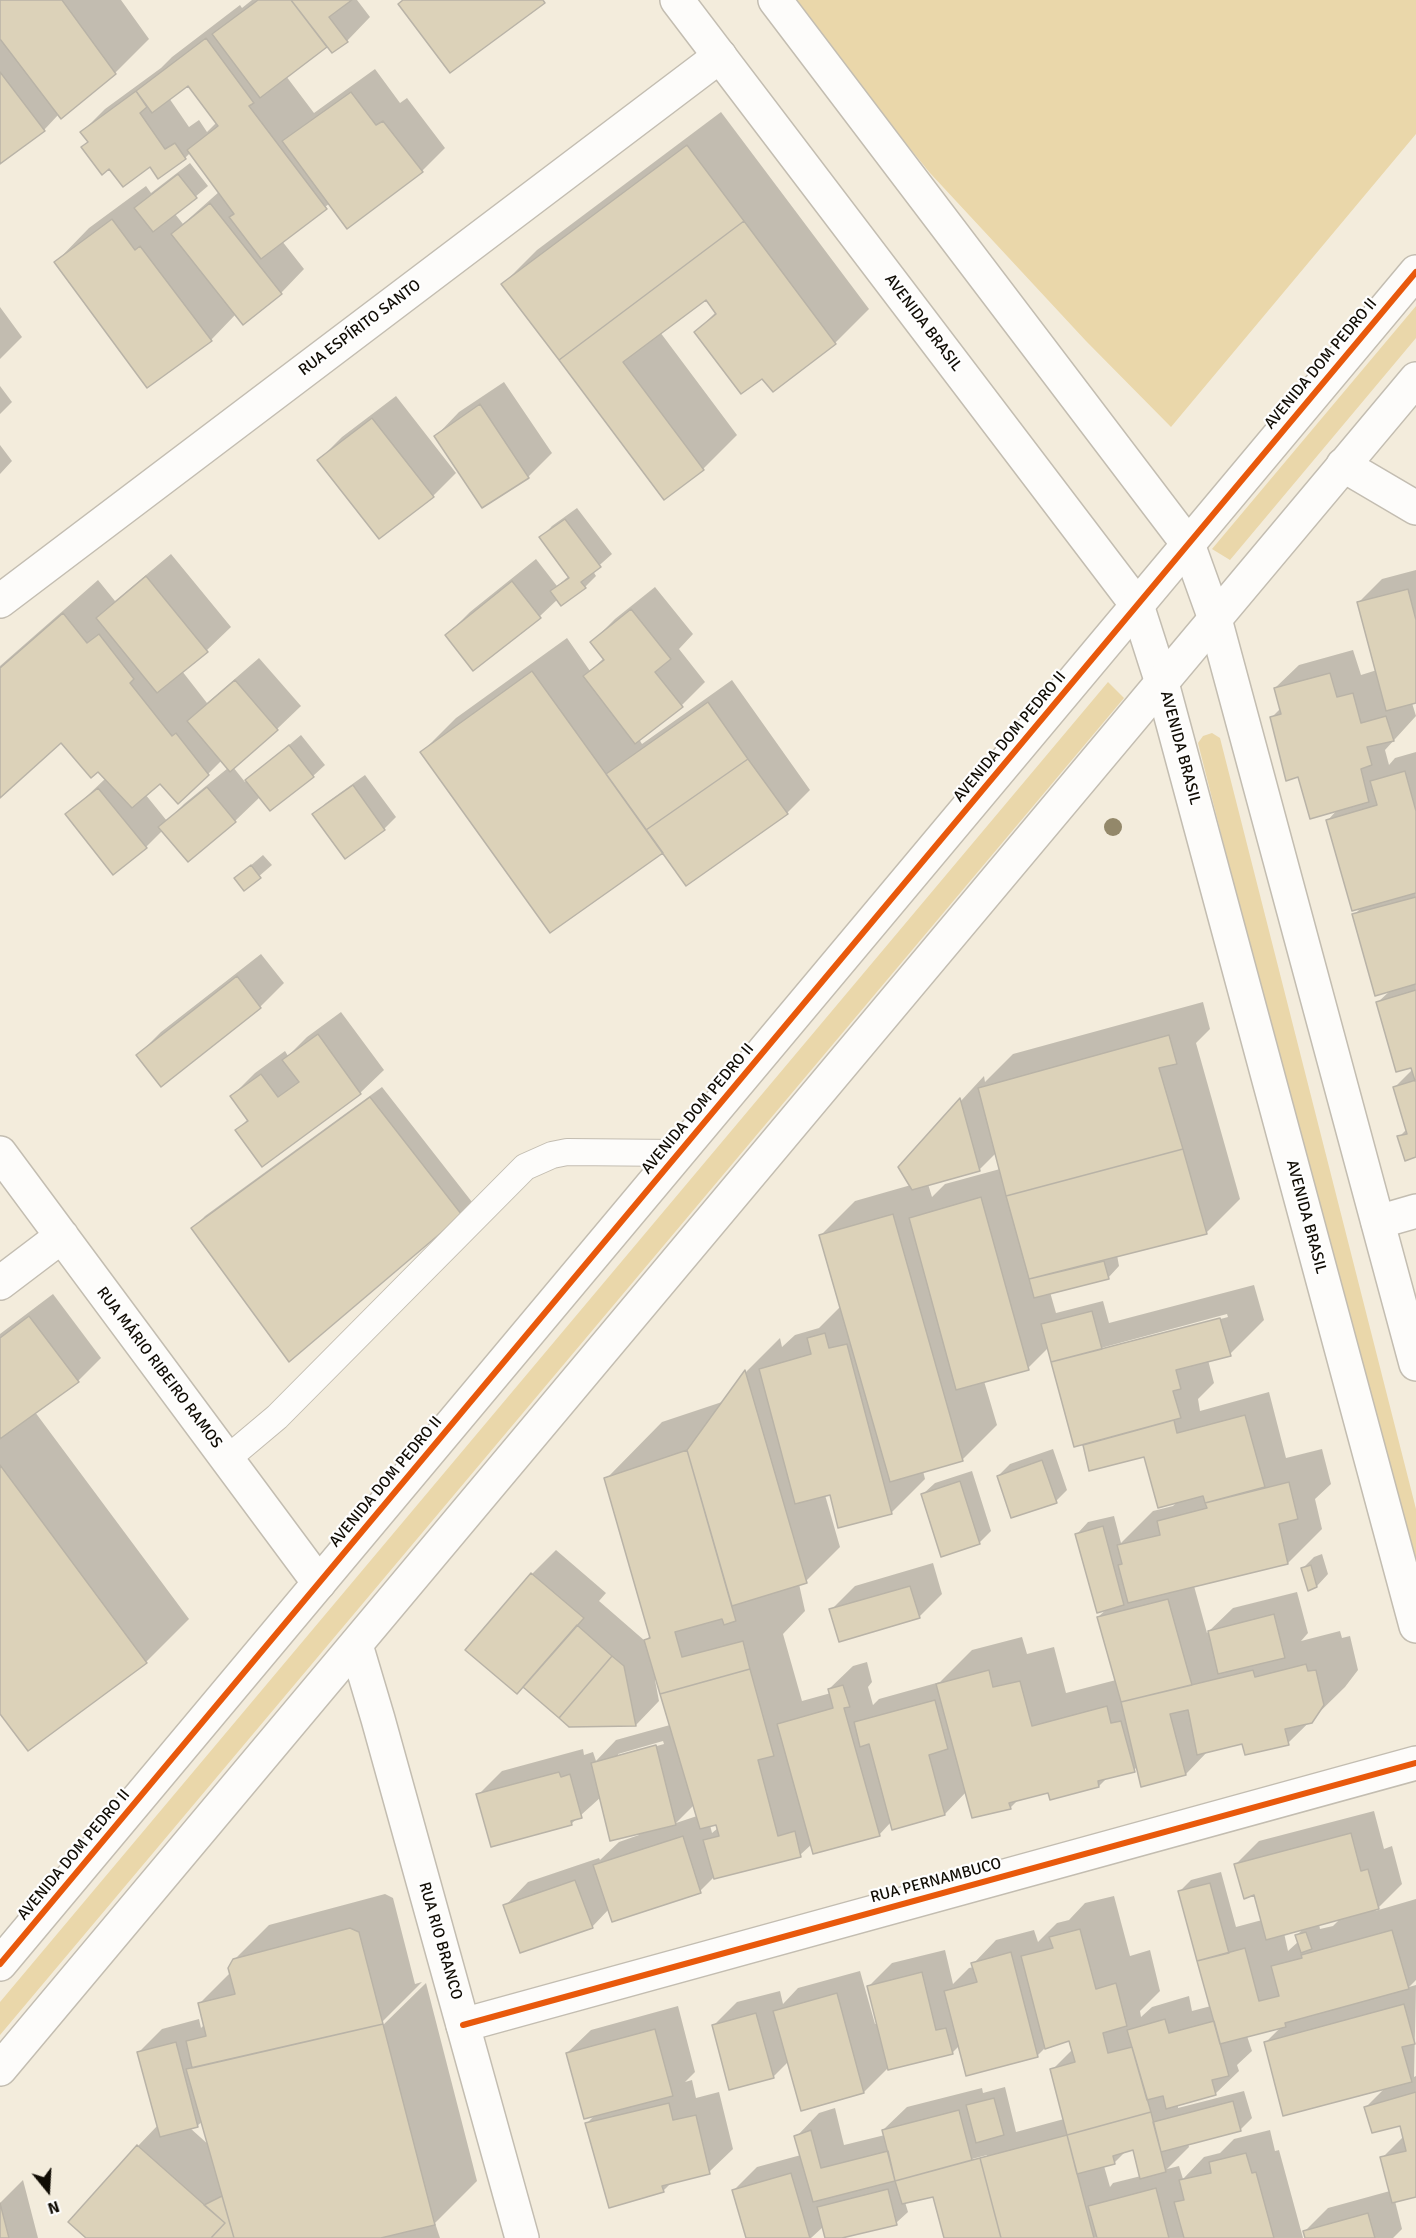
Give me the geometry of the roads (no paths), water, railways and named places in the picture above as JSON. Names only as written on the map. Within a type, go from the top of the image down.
[{"type":"main road","name":"AVENIDA BRASIL","points":[[677,0],[1137,604],[1162,683],[1416,1626]]},
{"type":"main road","points":[[775,0],[1188,544],[1215,619],[1416,1364]]},
{"type":"main road","name":"RUA ESPÍRITO SANTO","points":[[0,601],[720,56]]},
{"type":"main road","name":"AVENIDA DOM PEDRO II","points":[[0,1964],[1416,272]]},
{"type":"main road","points":[[0,2069],[1416,379]]},
{"type":"main road","points":[[1343,465],[1416,508]]},
{"type":"main road","name":"RUA MÁRIO RIBEIRO RAMOS","points":[[0,1153],[319,1583]]},
{"type":"main road","points":[[1378,1222],[1416,1211]]},
{"type":"main road","points":[[0,1283],[62,1236]]},
{"type":"main road","name":"RUA RIO BRANCO","points":[[356,1645],[522,2238]]},
{"type":"main road","name":"RUA PERNAMBUCO","points":[[463,2025],[1416,1763]]},
{"type":"lane","points":[[227,1459],[277,1417],[525,1167],[552,1155],[567,1152],[679,1153]]}]
